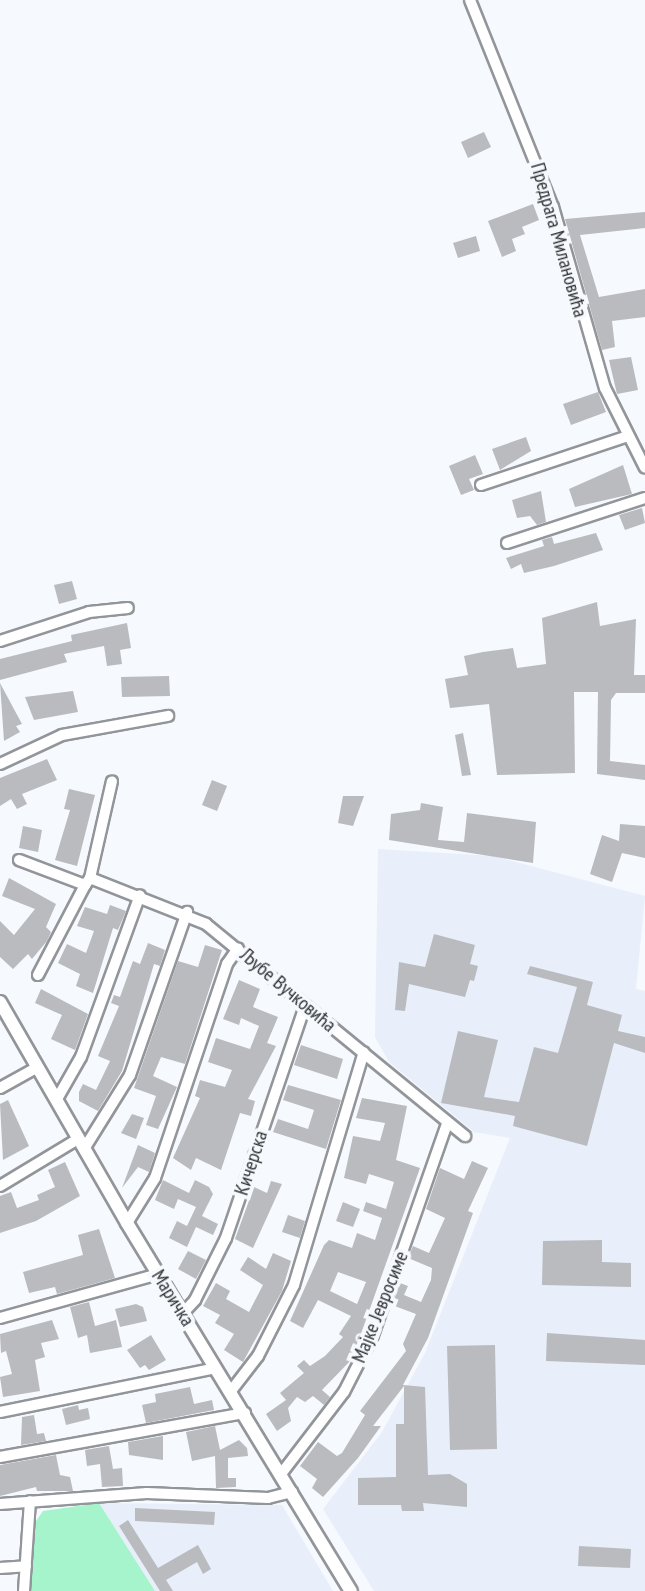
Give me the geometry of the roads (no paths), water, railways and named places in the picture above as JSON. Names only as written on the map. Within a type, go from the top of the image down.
[{"type":"street","name":"Предрага Милановића","points":[[470,0],[534,152],[592,353],[645,468]]},
{"type":"street","points":[[481,485],[628,436]]},
{"type":"street","points":[[507,543],[645,498]]},
{"type":"street","points":[[0,641],[89,612],[128,608]]},
{"type":"street","points":[[0,764],[62,735],[168,716]]},
{"type":"street","points":[[38,975],[88,881],[112,781]]},
{"type":"street","name":"Љубе Вучковића","points":[[19,860],[187,912],[238,948],[465,1136]]},
{"type":"street","points":[[57,1099],[81,1057],[140,895]]},
{"type":"street","points":[[0,1186],[81,1144],[130,1075],[187,912]]},
{"type":"street","points":[[127,1223],[155,1178],[227,964],[238,948]]},
{"type":"street","name":"Маричка","points":[[0,1002],[127,1223],[351,1591]]},
{"type":"street","name":"Кичерска","points":[[183,1313],[195,1300],[226,1238],[305,1006]]},
{"type":"street","points":[[231,1391],[258,1356],[294,1285],[364,1052]]},
{"type":"street","points":[[0,1088],[38,1067]]},
{"type":"street","name":"Мајке Јевросиме","points":[[281,1474],[344,1392],[373,1335],[447,1124]]},
{"type":"street","points":[[0,1318],[159,1274]]},
{"type":"street","points":[[0,1412],[216,1368]]},
{"type":"street","points":[[0,1457],[245,1413]]},
{"type":"street","points":[[0,1504],[147,1493],[268,1498],[292,1492]]},
{"type":"street","points":[[24,1591],[30,1501]]},
{"type":"street","points":[[0,1568],[26,1566]]}]
